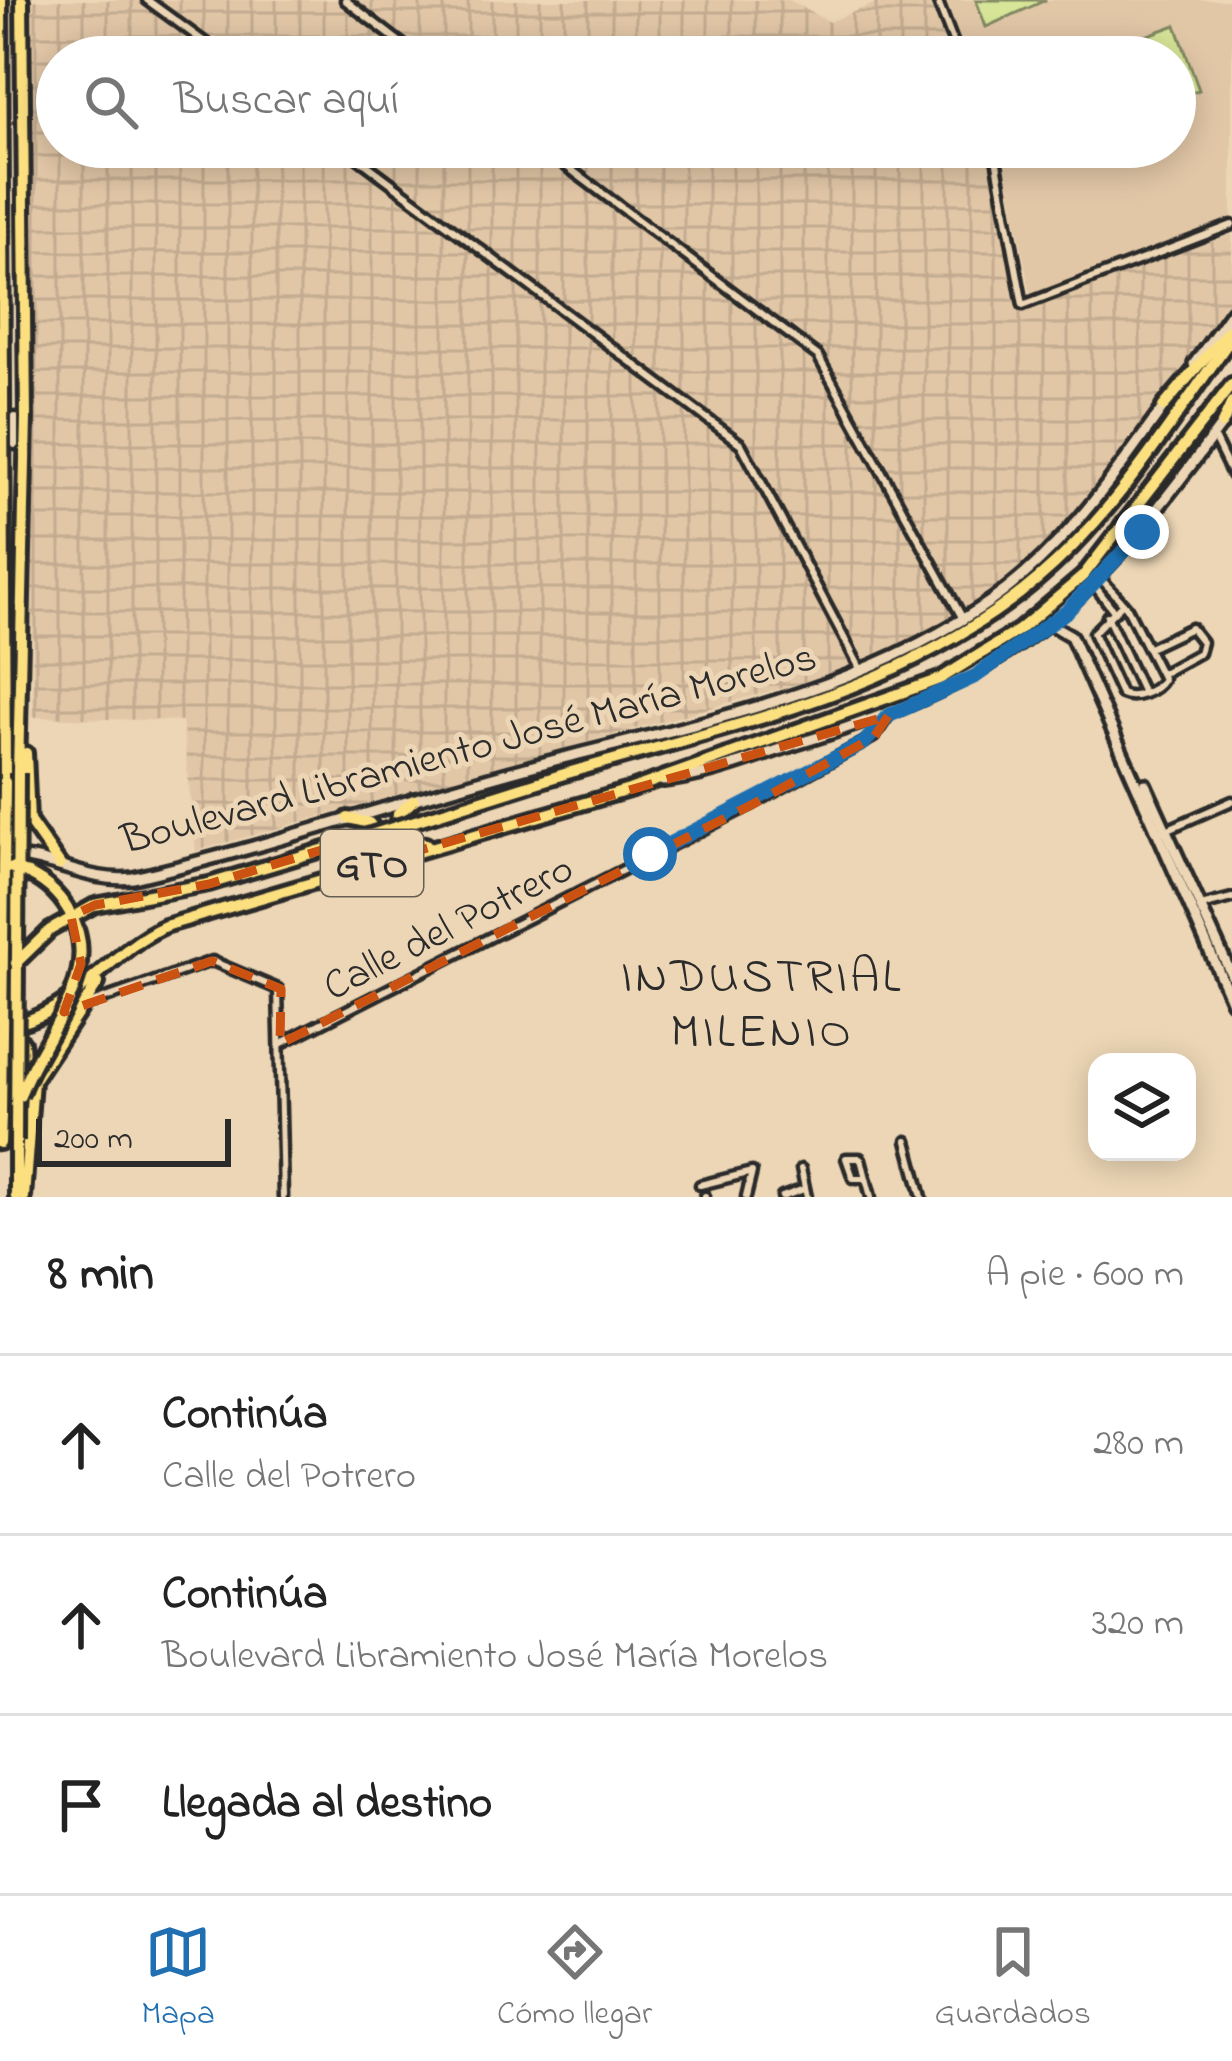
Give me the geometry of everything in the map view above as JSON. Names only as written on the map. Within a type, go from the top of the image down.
[{"type":"main road","points":[[0,1143],[6,679],[1,0]]},
{"type":"main road","points":[[20,1197],[20,684],[26,418],[22,0]]},
{"type":"main road","points":[[1163,407],[1232,326]]},
{"type":"main road","name":"GTO","points":[[0,986],[39,939],[95,905],[209,884],[758,719],[920,660],[1028,588],[1107,508],[1232,337]]},
{"type":"main road","name":"GTO","points":[[21,1126],[40,1065],[106,969],[134,943],[165,926],[651,782],[876,706],[940,679],[999,645],[1062,596],[1107,551],[1232,384]]},
{"type":"main road","points":[[1222,424],[1232,407]]},
{"type":"main road","points":[[22,573],[29,821],[60,865]]},
{"type":"main road","points":[[0,615],[6,578]]},
{"type":"main road","points":[[758,719],[776,700]]},
{"type":"main road","points":[[699,725],[729,728]]},
{"type":"main road","points":[[415,800],[398,814],[398,836],[438,844]]},
{"type":"main road","points":[[2,818],[6,836],[16,839],[29,821]]},
{"type":"main road","points":[[348,818],[369,823],[379,835],[375,851],[361,866]]},
{"type":"main road","points":[[5,867],[31,874],[56,894],[75,925],[81,953],[71,1000],[28,1072],[21,1126]]},
{"type":"main road","points":[[0,1027],[72,1000],[106,969]]},
{"type":"main road","points":[[0,1012],[47,1013]]},
{"type":"main road","points":[[0,1042],[18,1038],[25,1046],[21,1126]]},
{"type":"street","points":[[147,0],[196,36]]},
{"type":"street","points":[[345,0],[392,36]]},
{"type":"street","points":[[937,0],[951,36]]},
{"type":"street","points":[[372,168],[741,444],[861,670]]},
{"type":"street","points":[[569,168],[818,356],[963,619]]},
{"type":"street","points":[[998,168],[1023,305],[1232,225]]},
{"type":"street","name":"Boulevard Libramiento José María Morelos","points":[[0,856],[28,856],[98,878],[133,878],[699,725],[861,670],[963,619],[1028,571],[1078,520],[1232,311]]},
{"type":"street","points":[[15,417],[15,445]]},
{"type":"street","name":"Boulevard Libramiento José María Morelos","points":[[651,782],[697,776],[888,716],[976,676],[1067,611],[1097,582],[1150,523],[1222,424]]},
{"type":"street","points":[[1214,436],[1232,475]]},
{"type":"street","points":[[1097,582],[1123,603],[1161,674],[1159,686],[1125,697],[1093,633],[1123,603]]},
{"type":"street","points":[[1097,582],[1143,693]]},
{"type":"street","points":[[1067,611],[1232,976]]},
{"type":"street","points":[[1050,624],[1071,636],[1163,831]]},
{"type":"street","points":[[1148,649],[1191,628],[1199,636],[1202,651],[1161,674]]},
{"type":"street","name":"Calle del Potrero","points":[[280,1045],[753,805],[874,737],[888,716]]},
{"type":"street","points":[[1163,831],[1232,801]]},
{"type":"street","points":[[1197,906],[1232,898]]},
{"type":"street","points":[[1197,906],[1232,1002]]},
{"type":"street","points":[[82,1006],[203,962],[225,963],[278,989],[283,1197]]},
{"type":"street","points":[[908,1141],[922,1197]]},
{"type":"street","points":[[782,1197],[806,1193],[801,1169]]},
{"type":"street","points":[[700,1185],[752,1172],[746,1197]]},
{"type":"street","points":[[866,1178],[871,1197]]},
{"type":"highlighted area","points":[[888,716],[874,737],[753,804],[280,1044],[281,989],[212,961],[64,1012],[81,964],[71,916],[95,905],[209,884],[378,833],[389,859]]},
{"type":"shaded area","points":[[29,0],[789,0],[829,22],[883,0],[934,0],[949,36],[36,36],[36,168],[997,168],[1021,311],[1232,234],[1232,304],[1077,512],[977,611],[861,666],[196,851],[182,721],[33,717]]},
{"type":"shaded area","points":[[944,0],[1232,0],[1232,221],[1031,296],[1006,168],[1196,168],[1196,36],[958,36]]},
{"type":"green space","points":[[976,0],[1046,0],[986,27]]},
{"type":"green space","points":[[1176,25],[1180,36],[1145,36]]},
{"type":"district","name":"INDUSTRIAL MILENIO","points":[[762,1002]]},
{"type":"route","points":[[650,854],[753,805],[864,743],[878,733],[888,716],[995,664],[1077,603],[1142,532]]}]
